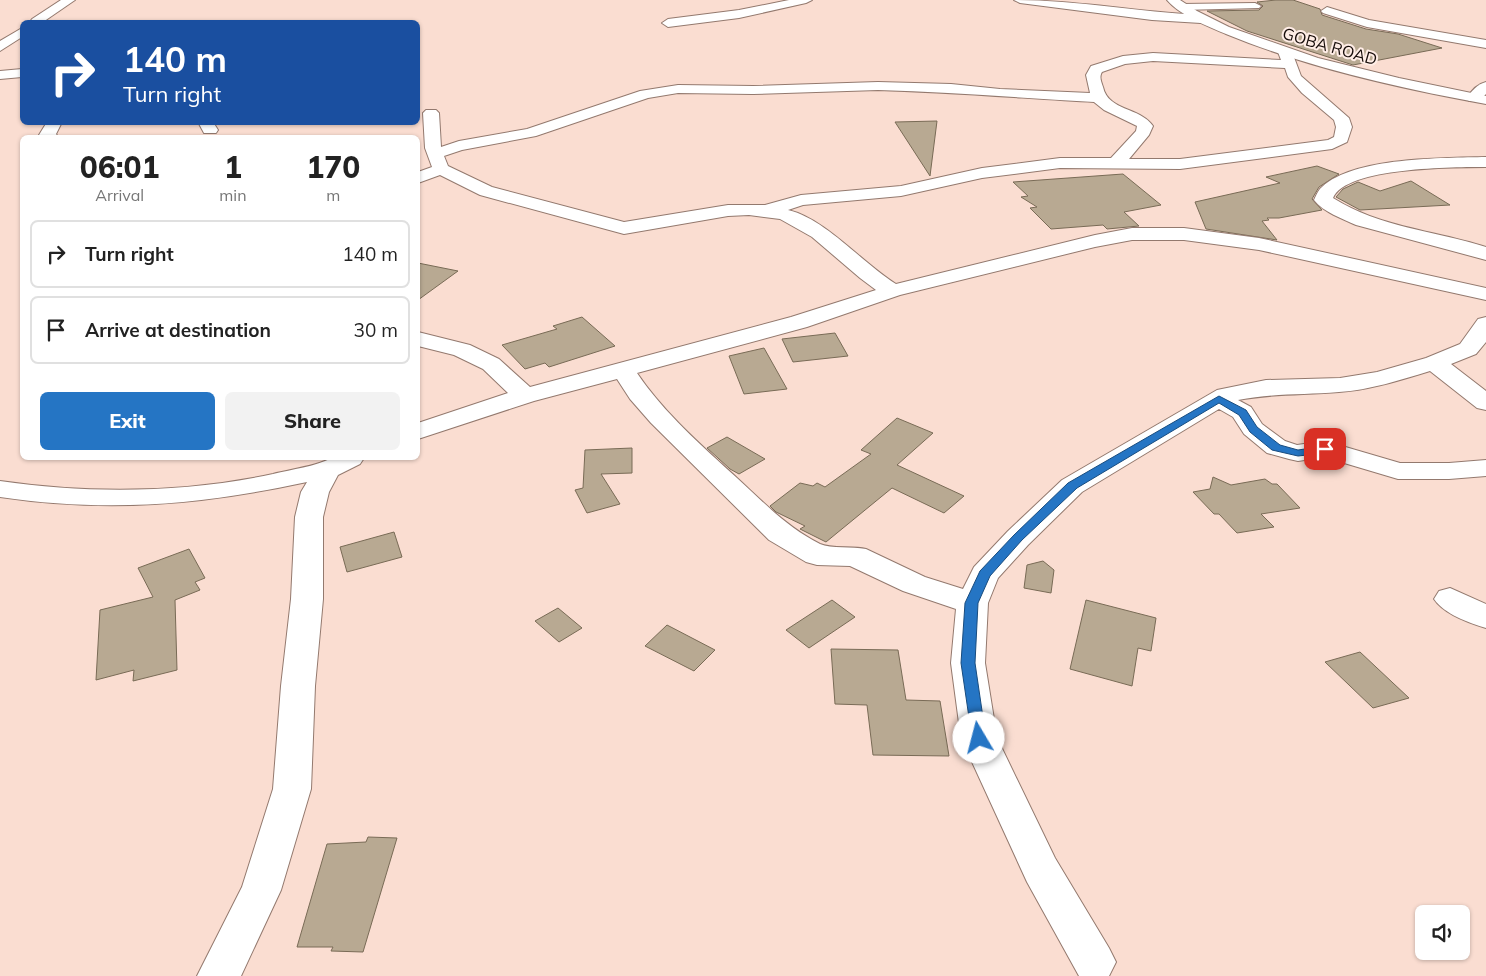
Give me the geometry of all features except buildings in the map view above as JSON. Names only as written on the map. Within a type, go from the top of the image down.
[{"type":"street","points":[[39,20],[69,0]]},
{"type":"street","points":[[668,23],[739,14],[806,0]]},
{"type":"street","points":[[1020,0],[1152,16],[1201,19]]},
{"type":"street","points":[[1178,4],[1255,6]]},
{"type":"street","name":"GOBA ROAD","points":[[1178,4],[1201,19],[1287,58],[1480,99]]},
{"type":"street","points":[[1327,11],[1368,23],[1486,44]]},
{"type":"street","points":[[0,47],[20,33]]},
{"type":"street","points":[[767,210],[801,200],[901,191],[982,173],[1060,163],[1180,164],[1311,148],[1332,144],[1341,138],[1344,126],[1341,118],[1307,90],[1295,77],[1287,58],[1153,57],[1123,60],[1096,69],[1093,75],[1098,98]]},
{"type":"street","points":[[0,75],[20,73]]},
{"type":"street","points":[[1480,99],[1486,86]]},
{"type":"street","points":[[420,176],[438,162],[482,140],[524,134],[646,94],[678,89],[753,90],[914,87],[1098,98],[1109,107],[1142,122],[1145,126],[1143,132],[1116,163]]},
{"type":"street","points":[[430,113],[438,162],[486,191],[624,228],[739,210],[767,210],[788,215],[808,227],[892,291]]},
{"type":"street","points":[[1486,162],[1420,163],[1370,171],[1340,182],[1327,190],[1323,200],[1360,221],[1382,229],[1486,254]]},
{"type":"street","points":[[420,430],[525,396],[799,322],[892,291],[1095,241],[1132,234],[1184,234],[1290,250],[1486,294]]},
{"type":"street","points":[[1094,962],[1041,870],[979,738],[968,663],[972,603],[985,574],[1018,538],[1072,486],[1226,395],[1266,387],[1340,385],[1379,379],[1434,364],[1468,349],[1480,335],[1486,324]]},
{"type":"street","points":[[420,340],[462,350],[492,364],[525,396]]},
{"type":"street","points":[[1434,364],[1486,403]]},
{"type":"street","points":[[623,370],[639,394],[660,418],[780,533],[816,555],[855,556],[914,584],[972,603]]},
{"type":"street","points":[[1219,399],[1242,412],[1254,429],[1276,447],[1298,453],[1308,450],[1325,449],[1398,471],[1449,471],[1486,468]]},
{"type":"street","points":[[0,489],[40,496],[137,498],[228,490],[340,464]]},
{"type":"street","points":[[218,976],[262,890],[292,790],[298,686],[307,599],[309,517],[315,492],[340,464]]},
{"type":"street","points":[[1450,599],[1486,617]]},
{"type":"route","points":[[979,738],[968,663],[972,603],[985,574],[1018,538],[1072,486],[1202,407],[1219,399],[1242,412],[1254,429],[1276,447],[1298,453],[1308,450],[1325,449]]}]
